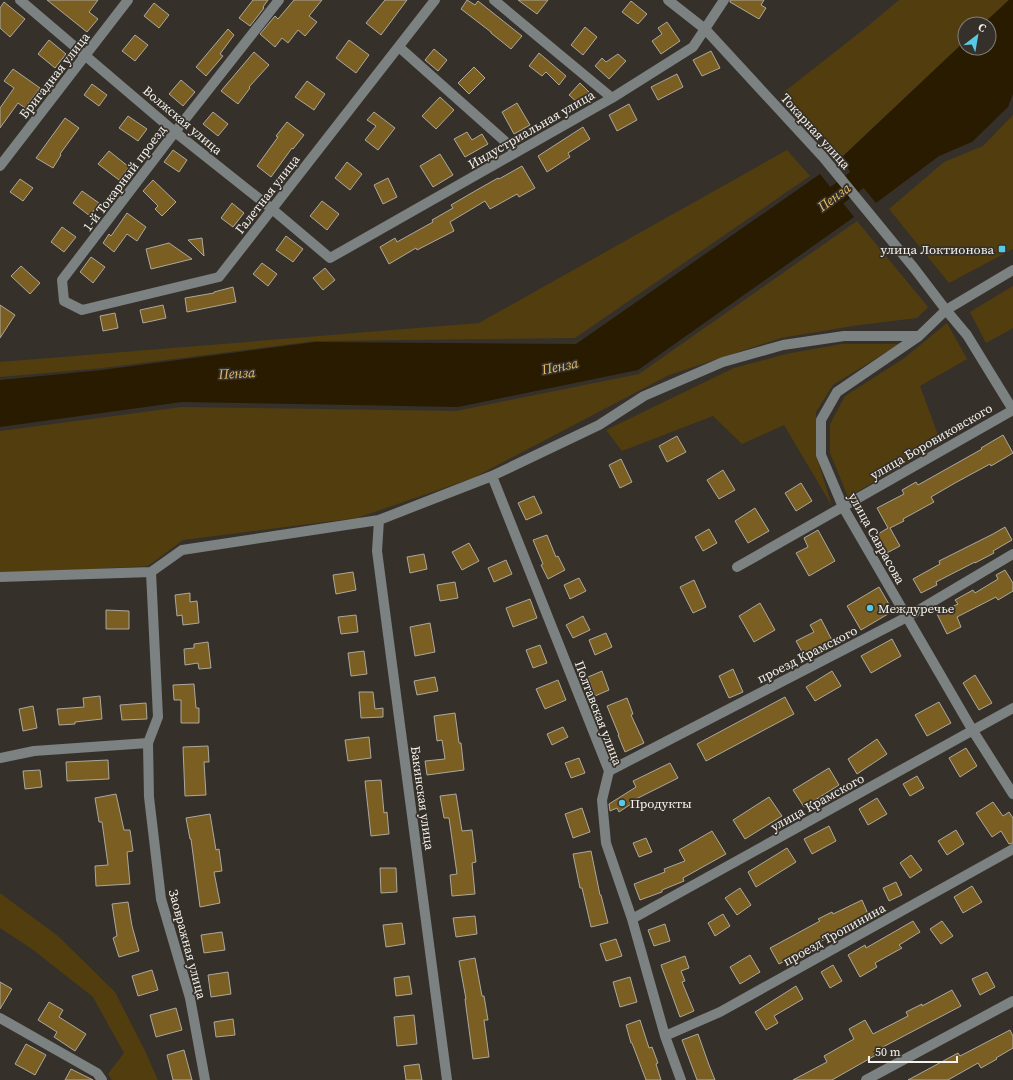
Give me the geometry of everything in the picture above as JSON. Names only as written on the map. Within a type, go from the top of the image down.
[{"type":"street","name":"Волжская улица","points":[[20,0],[175,132],[272,209],[330,258]]},
{"type":"street","name":"Бригадная улица","points":[[0,166],[128,0]]},
{"type":"street","name":"1-й Токарный проезд","points":[[64,301],[62,280],[175,132],[279,0]]},
{"type":"street","name":"Галетная улица","points":[[64,301],[82,310],[219,277],[435,0]]},
{"type":"street","points":[[494,0],[612,98]]},
{"type":"street","name":"Токарная улица","points":[[668,0],[706,29],[823,157],[871,214],[967,335],[1013,410]]},
{"type":"street","name":"Индустриальная улица","points":[[330,258],[612,98],[693,47],[724,0]]},
{"type":"street","points":[[399,47],[517,152]]},
{"type":"street","name":"улица Саврасова","points":[[1013,270],[946,310],[919,336],[837,392],[821,420],[821,455],[843,506],[973,731],[1013,794]]},
{"type":"street","points":[[0,578],[152,572],[182,550],[379,520],[492,476],[599,425],[644,396],[723,362],[783,345],[844,336],[919,336]]},
{"type":"street","name":"улица Боровиковского","points":[[737,567],[1013,410]]},
{"type":"street","name":"Полтавская улица","points":[[492,476],[609,771],[602,800],[606,843],[632,918],[665,1036],[681,1080]]},
{"type":"street","name":"Бакинская улица","points":[[379,520],[378,551],[447,1080]]},
{"type":"street","name":"проезд Крамского","points":[[609,771],[907,617],[1013,554]]},
{"type":"street","name":"Заовражная улица","points":[[152,572],[158,717],[148,743],[149,797],[161,899],[190,998],[205,1080]]},
{"type":"street","name":"улица Крамского","points":[[632,918],[1013,708]]},
{"type":"street","points":[[0,758],[34,751],[148,743]]},
{"type":"street","name":"проезд Тропинина","points":[[665,1036],[720,1012],[1013,849]]},
{"type":"street","points":[[866,1080],[1013,1001]]},
{"type":"street","points":[[0,1018],[98,1074],[102,1080]]},
{"type":"shaded area","points":[[899,0],[1009,0],[992,16],[957,16],[957,49],[840,159],[784,92]]},
{"type":"shaded area","points":[[1013,115],[1013,249],[949,283],[889,209],[944,162],[983,146]]},
{"type":"shaded area","points":[[787,150],[810,176],[575,338],[315,341],[102,368],[0,377],[0,362],[479,323]]},
{"type":"shaded area","points":[[857,221],[928,307],[917,318],[859,325],[781,338],[669,375],[473,478],[357,518],[183,540],[148,566],[0,574],[0,431],[182,407],[456,411],[639,374]]},
{"type":"shaded area","points":[[1013,286],[1013,328],[986,343],[970,312]]},
{"type":"shaded area","points":[[947,323],[967,359],[920,386],[941,443],[848,497],[830,453],[830,424],[845,396],[903,359]]},
{"type":"shaded area","points":[[842,344],[899,344],[833,385],[816,412],[816,455],[832,506],[784,425],[742,444],[713,416],[622,451],[606,430],[734,368],[786,354]]},
{"type":"shaded area","points":[[0,893],[58,936],[115,992],[158,1080],[112,1080],[108,1074],[124,1053],[93,997],[32,949],[0,928]]},
{"type":"water","points":[[1009,0],[1013,0],[1013,94],[1008,107],[972,142],[939,156],[876,203],[840,159],[957,49],[957,56],[997,56],[997,16],[992,16]]},
{"type":"water","points":[[820,174],[854,217],[638,370],[458,407],[182,402],[0,427],[0,380],[102,370],[315,342],[576,344]]},
{"type":"building","points":[[47,0],[98,0],[89,12],[98,19],[87,32]]},
{"type":"building","points":[[253,0],[268,0],[263,7],[264,8],[250,26],[239,18]]},
{"type":"building","points":[[294,0],[322,0],[309,16],[317,22],[305,36],[298,30],[288,43],[282,38],[275,47],[260,34],[275,16],[278,19]]},
{"type":"building","points":[[385,0],[407,0],[381,35],[366,23]]},
{"type":"building","points":[[467,0],[475,5],[478,1],[522,36],[511,49],[461,9]]},
{"type":"building","points":[[518,0],[548,0],[537,14]]},
{"type":"building","points":[[730,0],[764,0],[761,5],[766,8],[759,19],[730,2]]},
{"type":"building","points":[[631,1],[647,14],[638,24],[622,12]]},
{"type":"building","points":[[4,2],[25,19],[10,37],[0,28],[0,8]]},
{"type":"building","points":[[154,3],[169,15],[159,28],[144,16]]},
{"type":"building","points":[[667,22],[680,41],[661,54],[652,41],[662,34],[658,28]]},
{"type":"building","points":[[585,27],[597,37],[583,55],[571,45]]},
{"type":"building","points":[[228,29],[234,35],[220,54],[223,56],[206,76],[196,67]]},
{"type":"building","points":[[135,35],[148,45],[135,61],[122,51]]},
{"type":"building","points":[[49,40],[66,54],[55,68],[38,54]]},
{"type":"building","points":[[349,40],[369,55],[356,73],[336,58]]},
{"type":"building","points":[[434,49],[447,60],[438,71],[425,60]]},
{"type":"building","points":[[711,51],[720,68],[702,76],[693,60]]},
{"type":"building","points":[[254,52],[269,65],[249,87],[250,88],[238,104],[221,91]]},
{"type":"building","points":[[539,53],[566,76],[559,85],[546,72],[542,76],[529,66]]},
{"type":"building","points":[[618,54],[626,61],[609,79],[595,66],[602,58],[606,62]]},
{"type":"building","points":[[474,67],[485,78],[469,94],[458,83]]},
{"type":"building","points":[[13,69],[40,88],[25,108],[18,103],[0,128],[0,108],[14,88],[4,81]]},
{"type":"building","points":[[677,74],[683,87],[658,100],[651,87]]},
{"type":"building","points":[[181,80],[195,92],[183,106],[169,94]]},
{"type":"building","points":[[307,81],[325,94],[314,110],[295,97]]},
{"type":"building","points":[[580,83],[589,92],[578,103],[569,95]]},
{"type":"building","points":[[92,84],[107,95],[99,106],[84,95]]},
{"type":"building","points":[[440,97],[454,110],[436,129],[422,116]]},
{"type":"building","points":[[517,103],[530,125],[514,134],[502,112]]},
{"type":"building","points":[[629,104],[637,120],[617,131],[609,115]]},
{"type":"building","points":[[213,112],[228,124],[218,136],[203,124]]},
{"type":"building","points":[[374,112],[395,128],[378,150],[365,140],[376,126],[367,120]]},
{"type":"building","points":[[128,116],[147,129],[138,141],[119,128]]},
{"type":"building","points":[[65,118],[79,128],[60,154],[61,155],[53,168],[36,158]]},
{"type":"building","points":[[287,122],[304,135],[293,149],[292,148],[271,177],[257,166],[278,137],[276,136]]},
{"type":"building","points":[[583,127],[590,139],[568,153],[570,157],[547,172],[538,156]]},
{"type":"building","points":[[467,132],[472,140],[482,134],[488,144],[465,157],[454,139]]},
{"type":"building","points":[[173,150],[187,160],[179,172],[164,162]]},
{"type":"building","points":[[109,151],[129,167],[119,180],[98,164]]},
{"type":"building","points":[[440,154],[453,175],[433,187],[420,166]]},
{"type":"building","points":[[347,162],[362,174],[350,190],[335,178]]},
{"type":"building","points":[[522,166],[535,188],[519,197],[517,194],[490,209],[485,201],[450,222],[454,231],[417,250],[416,248],[389,264],[380,247],[395,238],[397,242],[433,222],[432,220],[453,208],[451,205]]},
{"type":"building","points":[[388,178],[397,197],[383,204],[374,185]]},
{"type":"building","points":[[20,179],[33,188],[23,201],[10,192]]},
{"type":"building","points":[[153,180],[176,202],[162,216],[155,209],[158,206],[143,191]]},
{"type":"building","points":[[82,191],[99,203],[90,216],[73,203]]},
{"type":"building","points":[[322,201],[339,214],[327,230],[310,216]]},
{"type":"building","points":[[232,203],[244,213],[233,227],[221,218]]},
{"type":"building","points":[[127,213],[146,227],[137,241],[127,234],[114,252],[103,243],[109,234],[111,236]]},
{"type":"building","points":[[62,227],[76,237],[64,252],[51,242]]},
{"type":"building","points":[[286,236],[303,249],[293,262],[276,250]]},
{"type":"building","points":[[202,238],[204,256],[188,240]]},
{"type":"building","points":[[169,243],[192,259],[151,269],[146,249]]},
{"type":"building","points":[[91,257],[105,267],[93,283],[80,272]]},
{"type":"building","points":[[262,263],[277,274],[268,286],[253,274]]},
{"type":"building","points":[[21,266],[40,283],[30,294],[11,276]]},
{"type":"building","points":[[325,268],[335,280],[323,290],[313,278]]},
{"type":"building","points":[[233,287],[236,302],[187,312],[185,298],[214,293]]},
{"type":"building","points":[[0,305],[15,315],[0,338]]},
{"type":"building","points":[[163,305],[166,318],[143,323],[140,310]]},
{"type":"building","points":[[115,313],[118,328],[103,331],[100,316]]},
{"type":"building","points":[[1003,435],[1013,453],[931,497],[934,502],[890,528],[900,546],[883,555],[873,537],[888,528],[877,508],[904,494],[902,490],[916,482],[918,485],[982,449],[981,448]]},
{"type":"building","points":[[677,436],[686,452],[667,462],[659,446]]},
{"type":"building","points":[[621,459],[632,482],[620,488],[609,465]]},
{"type":"building","points":[[723,470],[735,490],[719,499],[707,480]]},
{"type":"building","points":[[801,483],[812,501],[796,511],[785,493]]},
{"type":"building","points":[[534,496],[542,513],[526,520],[518,503]]},
{"type":"building","points":[[755,508],[769,531],[748,543],[735,521]]},
{"type":"building","points":[[1005,527],[1012,540],[993,551],[994,553],[936,582],[937,585],[921,593],[913,579],[940,564],[939,561]]},
{"type":"building","points":[[709,529],[717,543],[703,551],[695,537]]},
{"type":"building","points":[[818,530],[835,561],[809,576],[796,553],[808,547],[804,538]]},
{"type":"building","points":[[547,535],[556,557],[558,556],[565,570],[548,579],[541,565],[543,564],[533,540]]},
{"type":"building","points":[[469,543],[479,561],[462,570],[452,552]]},
{"type":"building","points":[[424,554],[427,569],[410,573],[407,557]]},
{"type":"building","points":[[506,560],[512,574],[494,582],[488,568]]},
{"type":"building","points":[[1005,570],[1013,583],[1013,591],[998,600],[996,597],[957,617],[961,627],[947,634],[937,614],[958,604],[955,600],[973,590],[975,593],[998,579],[996,575]]},
{"type":"building","points":[[353,572],[356,590],[336,594],[333,575]]},
{"type":"building","points":[[579,578],[586,591],[570,599],[564,585]]},
{"type":"building","points":[[694,580],[706,607],[693,613],[680,587]]},
{"type":"building","points":[[455,582],[458,598],[440,601],[437,585]]},
{"type":"building","name":"Междуречье","points":[[879,587],[893,611],[861,630],[847,606]]},
{"type":"building","points":[[190,593],[190,602],[197,601],[199,623],[183,625],[182,615],[177,616],[175,595]]},
{"type":"building","points":[[530,599],[537,618],[513,627],[506,608]]},
{"type":"building","points":[[760,603],[775,630],[754,642],[739,616]]},
{"type":"building","points":[[106,610],[129,611],[129,629],[106,629]]},
{"type":"building","points":[[356,615],[358,632],[341,634],[338,617]]},
{"type":"building","points":[[583,616],[590,630],[573,638],[566,625]]},
{"type":"building","points":[[821,619],[834,644],[806,659],[796,641],[814,632],[810,625]]},
{"type":"building","points":[[430,623],[435,652],[415,656],[410,627]]},
{"type":"building","points":[[606,633],[612,647],[595,655],[589,640]]},
{"type":"building","points":[[892,639],[901,656],[871,673],[861,656]]},
{"type":"building","points":[[208,642],[211,668],[199,669],[198,663],[185,665],[184,649],[194,648],[194,644]]},
{"type":"building","points":[[540,645],[547,663],[533,668],[526,650]]},
{"type":"building","points":[[364,651],[367,674],[351,676],[348,653]]},
{"type":"building","points":[[733,669],[743,692],[729,698],[719,676]]},
{"type":"building","points":[[602,671],[609,690],[595,696],[588,677]]},
{"type":"building","points":[[832,671],[841,686],[815,701],[806,687]]},
{"type":"building","points":[[975,675],[992,703],[979,710],[963,683]]},
{"type":"building","points":[[435,677],[438,691],[417,695],[414,681]]},
{"type":"building","points":[[558,680],[566,700],[545,709],[536,689]]},
{"type":"building","points":[[194,684],[196,708],[199,708],[199,723],[181,723],[181,700],[174,700],[173,685]]},
{"type":"building","points":[[359,692],[373,692],[375,709],[383,708],[383,717],[361,718]]},
{"type":"building","points":[[100,696],[102,719],[75,722],[75,724],[59,725],[57,709],[84,707],[83,698]]},
{"type":"building","points":[[785,697],[794,714],[706,761],[697,744]]},
{"type":"building","points":[[627,698],[633,714],[631,715],[644,743],[625,752],[607,706]]},
{"type":"building","points":[[939,702],[951,723],[927,736],[915,715]]},
{"type":"building","points":[[146,703],[147,719],[122,720],[120,705]]},
{"type":"building","points":[[33,706],[37,728],[23,731],[19,709]]},
{"type":"building","points":[[455,713],[459,743],[461,743],[464,770],[427,775],[425,761],[445,759],[442,740],[437,741],[434,716]]},
{"type":"building","points":[[563,727],[568,737],[552,745],[547,734]]},
{"type":"building","points":[[369,737],[371,758],[348,761],[345,740]]},
{"type":"building","points":[[877,739],[887,754],[857,774],[848,759]]},
{"type":"building","points":[[208,746],[209,762],[204,762],[206,795],[185,796],[183,747]]},
{"type":"building","points":[[966,748],[977,766],[960,777],[949,758]]},
{"type":"building","points":[[579,758],[585,773],[571,778],[565,763]]},
{"type":"building","points":[[108,760],[109,779],[67,781],[66,762]]},
{"type":"building","points":[[670,763],[678,778],[630,802],[631,804],[619,812],[617,808],[610,811],[609,804],[636,787],[633,781]]},
{"type":"building","points":[[829,768],[839,785],[804,807],[793,790]]},
{"type":"building","points":[[40,770],[42,787],[25,789],[23,771]]},
{"type":"building","points":[[917,776],[924,788],[910,796],[903,784]]},
{"type":"building","points":[[381,780],[384,813],[387,812],[389,834],[371,836],[365,781]]},
{"type":"building","points":[[116,794],[124,830],[130,830],[133,851],[127,852],[130,884],[96,886],[95,866],[108,865],[102,822],[99,822],[95,798]]},
{"type":"building","points":[[456,794],[462,831],[472,830],[476,862],[472,863],[475,894],[452,896],[450,875],[457,874],[449,818],[444,818],[440,796]]},
{"type":"building","points":[[769,797],[782,816],[745,839],[733,820]]},
{"type":"building","points":[[877,798],[887,814],[868,825],[859,809]]},
{"type":"building","points":[[993,802],[1003,816],[1009,812],[1013,818],[1013,843],[1009,844],[1001,831],[992,837],[976,813]]},
{"type":"building","points":[[582,808],[590,832],[573,838],[565,814]]},
{"type":"building","points":[[210,814],[216,850],[219,849],[222,871],[214,872],[220,903],[200,907],[191,839],[186,818]]},
{"type":"building","points":[[829,826],[836,841],[812,854],[804,839]]},
{"type":"building","points":[[956,830],[964,844],[947,855],[938,841]]},
{"type":"building","points":[[712,831],[726,854],[683,878],[684,881],[662,890],[662,892],[640,900],[634,884],[665,872],[664,869],[685,861],[679,850]]},
{"type":"building","points":[[646,838],[652,852],[639,857],[633,843]]},
{"type":"building","points":[[787,848],[796,862],[756,887],[748,872]]},
{"type":"building","points":[[591,851],[600,895],[608,923],[591,927],[582,888],[580,888],[573,854]]},
{"type":"building","points":[[911,855],[922,870],[910,878],[900,863]]},
{"type":"building","points":[[380,868],[396,868],[397,892],[381,893]]},
{"type":"building","points":[[896,882],[902,895],[889,901],[883,888]]},
{"type":"building","points":[[972,886],[982,902],[963,913],[954,897]]},
{"type":"building","points":[[740,888],[751,905],[737,915],[725,898]]},
{"type":"building","points":[[862,900],[868,914],[841,927],[842,930],[816,944],[817,947],[796,958],[794,956],[779,964],[770,948],[820,921],[818,919],[832,912],[833,914]]},
{"type":"building","points":[[128,902],[132,926],[139,951],[119,957],[113,938],[117,936],[112,904]]},
{"type":"building","points":[[723,914],[730,926],[715,936],[708,923]]},
{"type":"building","points":[[475,916],[477,934],[456,937],[453,918]]},
{"type":"building","points":[[913,921],[920,932],[899,945],[902,948],[875,963],[877,967],[860,977],[848,955],[865,945],[866,948]]},
{"type":"building","points":[[942,921],[953,936],[941,944],[930,929]]},
{"type":"building","points":[[402,923],[405,944],[386,947],[383,925]]},
{"type":"building","points":[[665,924],[670,941],[654,946],[648,930]]},
{"type":"building","points":[[222,932],[225,950],[204,953],[201,935]]},
{"type":"building","points":[[616,939],[622,956],[606,961],[600,944]]},
{"type":"building","points":[[750,955],[760,972],[740,984],[730,967]]},
{"type":"building","points":[[685,956],[689,968],[681,971],[685,981],[682,982],[694,1011],[680,1017],[661,965]]},
{"type":"building","points":[[475,958],[488,1020],[484,1020],[489,1057],[473,1059],[466,999],[459,961]]},
{"type":"building","points":[[833,965],[842,981],[830,988],[821,972]]},
{"type":"building","points":[[152,970],[158,990],[138,996],[132,976]]},
{"type":"building","points":[[228,972],[231,994],[211,997],[208,975]]},
{"type":"building","points":[[987,972],[995,987],[980,995],[972,979]]},
{"type":"building","points":[[409,976],[412,994],[396,996],[394,978]]},
{"type":"building","points":[[630,977],[637,1002],[620,1007],[613,982]]},
{"type":"building","points":[[0,982],[12,989],[0,1009]]},
{"type":"building","points":[[796,986],[803,999],[774,1016],[778,1023],[766,1030],[755,1012]]},
{"type":"building","points":[[952,990],[961,1006],[881,1048],[883,1051],[832,1080],[793,1080],[827,1062],[824,1056],[854,1039],[849,1029],[865,1020],[873,1034],[908,1016],[906,1012],[922,1004],[922,1006]]},
{"type":"building","points":[[49,1002],[63,1010],[59,1017],[86,1034],[75,1051],[54,1037],[57,1032],[38,1020]]},
{"type":"building","points":[[176,1008],[182,1030],[156,1037],[150,1015]]},
{"type":"building","points":[[414,1015],[417,1044],[397,1046],[394,1017]]},
{"type":"building","points":[[233,1019],[235,1035],[216,1037],[214,1022]]},
{"type":"building","points":[[640,1020],[649,1048],[652,1047],[658,1063],[656,1064],[661,1080],[646,1080],[631,1043],[626,1025]]},
{"type":"building","points":[[1010,1030],[1013,1036],[1013,1048],[981,1068],[978,1063],[948,1080],[908,1080],[958,1053],[960,1056]]},
{"type":"building","points":[[698,1034],[715,1080],[697,1080],[682,1040]]},
{"type":"building","points":[[26,1044],[46,1055],[35,1075],[15,1064]]},
{"type":"building","points":[[184,1050],[192,1080],[173,1080],[167,1055]]},
{"type":"building","points":[[419,1064],[422,1080],[406,1080],[404,1066]]},
{"type":"building","points":[[71,1069],[93,1080],[65,1080]]},
{"type":"waterway","name":"Пенза","points":[[814,213],[880,162]]},
{"type":"place","name":"улица Локтионова","points":[[1002,249]]},
{"type":"place","name":"Междуречье","points":[[870,608]]},
{"type":"place","name":"Продукты","points":[[622,803]]}]
